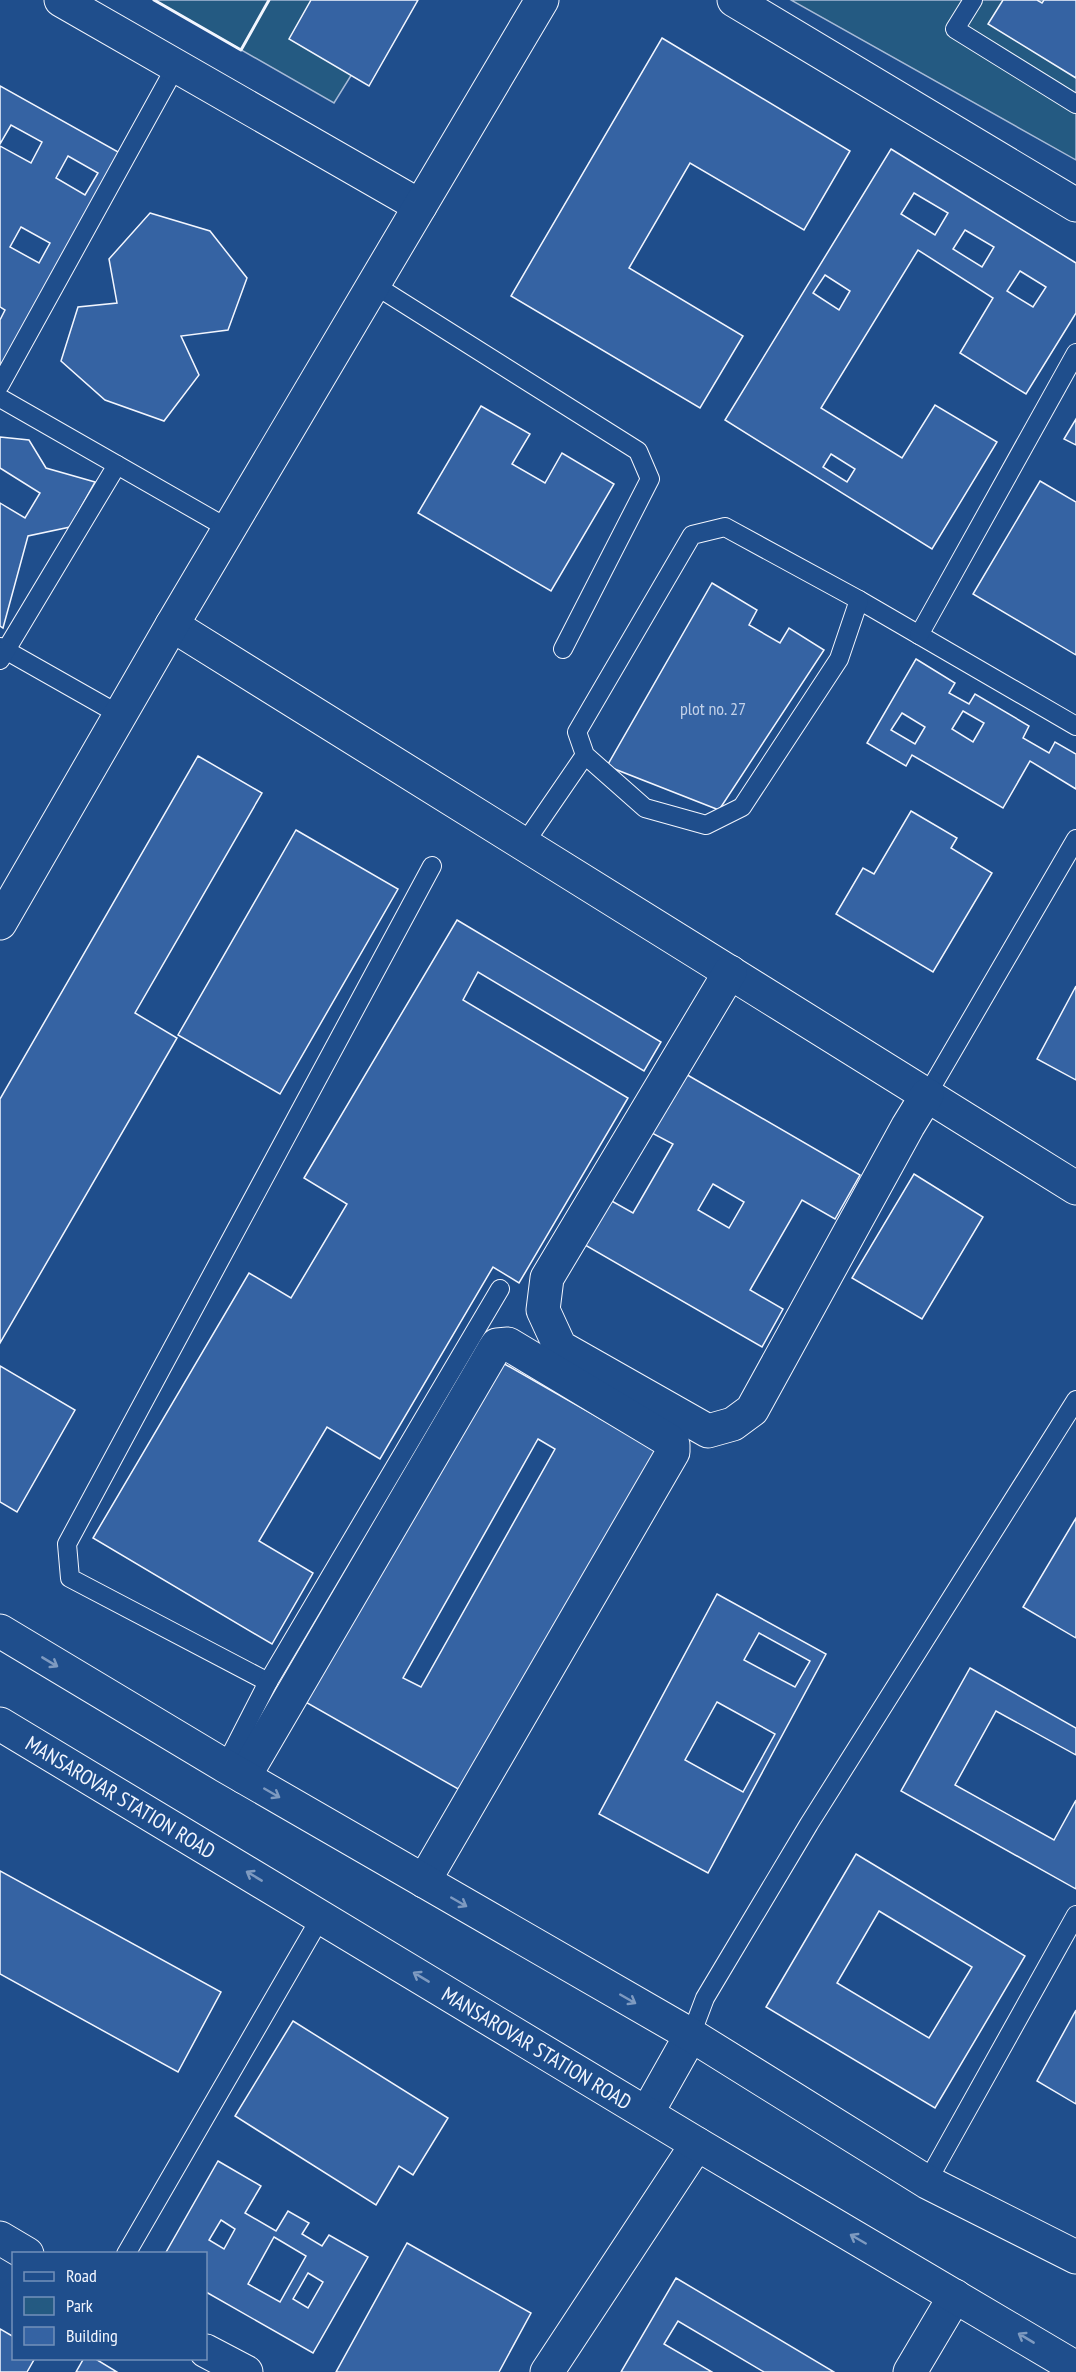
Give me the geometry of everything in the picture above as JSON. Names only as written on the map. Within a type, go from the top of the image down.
[{"type":"street","points":[[61,0],[420,206]]},
{"type":"street","points":[[0,923],[172,625],[542,0]]},
{"type":"street","points":[[734,0],[1076,205]]},
{"type":"street","points":[[172,625],[1076,1188]]},
{"type":"street","points":[[730,972],[546,1278],[543,1310],[560,1347],[708,1431],[733,1424],[752,1410],[927,1095]]},
{"type":"street","points":[[234,1771],[284,1705],[493,1351],[497,1346],[508,1344],[668,1440],[673,1445],[673,1452],[424,1881]]},
{"type":"street","points":[[0,1632],[234,1771],[691,2035],[927,2182],[1076,2257]]},
{"type":"street","name":"MANSAROVAR STATION ROAD","points":[[0,1724],[697,2144],[1076,2368]]},
{"type":"street","points":[[648,2113],[691,2035]]},
{"type":"street","points":[[547,2372],[697,2144]]},
{"type":"street","points":[[0,2238],[25,2252]]},
{"type":"street","points":[[910,2372],[955,2296]]},
{"type":"street","points":[[207,2352],[246,2372]]},
{"type":"lane","points":[[973,0],[955,29],[1076,104]]},
{"type":"lane","points":[[0,385],[176,66]]},
{"type":"lane","points":[[374,284],[638,451],[650,479],[563,649]]},
{"type":"lane","points":[[919,635],[1076,353]]},
{"type":"lane","points":[[0,398],[229,529]]},
{"type":"lane","points":[[117,465],[2,652],[120,715]]},
{"type":"lane","points":[[859,600],[839,659],[742,807],[706,825],[645,808],[585,755],[577,732],[692,535],[725,527],[859,600],[1076,726]]},
{"type":"lane","points":[[524,844],[585,755]]},
{"type":"lane","points":[[927,1095],[1076,839]]},
{"type":"lane","points":[[268,1682],[70,1578],[67,1544],[432,866]]},
{"type":"lane","points":[[234,1771],[268,1682],[500,1288]]},
{"type":"lane","points":[[691,2035],[705,1998],[809,1824],[1076,1400]]},
{"type":"lane","points":[[927,2182],[1076,1915]]},
{"type":"lane","points":[[127,2252],[321,1917]]},
{"type":"green space","points":[[154,0],[398,0],[334,103]]},
{"type":"green space","points":[[791,0],[1076,0],[1076,160]]},
{"type":"building","points":[[311,0],[418,0],[369,86],[289,39]]},
{"type":"building","points":[[1003,0],[1037,0],[1042,3],[1044,0],[1076,0],[1076,78],[988,24]]},
{"type":"building","points":[[662,38],[850,151],[804,230],[690,163],[629,268],[743,336],[700,408],[511,296]]},
{"type":"building","points":[[0,86],[120,153],[0,368],[0,320],[5,310],[0,307],[0,146],[31,163],[42,142],[11,125],[0,144]],"holes":[[[68,156],[98,173],[85,195],[56,178]],[[21,227],[50,243],[39,263],[10,247]]]},
{"type":"building","points":[[891,149],[1076,263],[1076,313],[1026,394],[960,353],[993,298],[918,250],[821,408],[902,458],[935,405],[997,442],[932,549],[725,420]],"holes":[[[914,193],[948,213],[935,235],[901,214]],[[965,230],[994,247],[982,267],[953,249]],[[1020,271],[1046,287],[1033,307],[1007,291]],[[825,275],[850,291],[839,310],[813,293]],[[831,454],[855,469],[847,482],[823,467]]]},
{"type":"building","points":[[150,213],[210,231],[247,278],[228,330],[181,336],[199,375],[164,421],[105,400],[61,361],[78,307],[117,303],[109,259]]},
{"type":"building","points":[[481,406],[530,434],[512,464],[545,483],[562,453],[614,484],[551,591],[418,513]]},
{"type":"building","points":[[1076,419],[1076,445],[1064,439]]},
{"type":"building","points":[[0,437],[29,440],[46,468],[95,482],[70,527],[28,536],[3,628],[0,626],[0,503],[25,518],[40,493],[0,468]]},
{"type":"building","points":[[1040,481],[1076,502],[1076,655],[973,594]]},
{"type":"building","points":[[712,583],[757,610],[749,625],[780,643],[789,628],[824,650],[719,810],[607,766]]},
{"type":"building","points":[[916,659],[955,683],[949,693],[969,704],[975,694],[1029,726],[1023,738],[1049,753],[1055,742],[1076,754],[1076,789],[1030,761],[1003,808],[912,755],[906,766],[867,743]],"holes":[[[963,711],[984,723],[973,742],[952,729]],[[902,713],[925,727],[915,744],[891,730]]]},
{"type":"building","points":[[198,756],[262,793],[135,1013],[177,1038],[0,1343],[0,1099]]},
{"type":"building","points":[[911,811],[957,838],[951,848],[992,873],[933,972],[836,914],[863,868],[874,874]]},
{"type":"building","points":[[296,830],[398,889],[280,1094],[178,1035]]},
{"type":"building","points":[[457,920],[661,1042],[644,1071],[478,972],[463,1000],[628,1098],[519,1283],[493,1267],[380,1459],[327,1427],[259,1541],[313,1573],[272,1644],[93,1538],[249,1273],[291,1298],[347,1204],[304,1178]]},
{"type":"building","points":[[1076,986],[1076,1080],[1037,1059]]},
{"type":"building","points":[[684,1073],[860,1175],[835,1219],[802,1200],[750,1290],[783,1309],[762,1347],[585,1245],[610,1200],[633,1213],[673,1144],[650,1132]],"holes":[[[713,1184],[744,1202],[729,1228],[698,1210]]]},
{"type":"building","points":[[914,1174],[983,1217],[922,1319],[852,1278]]},
{"type":"building","points":[[494,1358],[659,1452],[467,1794],[302,1700]],"holes":[[[538,1439],[555,1449],[421,1687],[403,1678]]]},
{"type":"building","points":[[0,1366],[75,1410],[17,1512],[0,1502]]},
{"type":"building","points":[[1076,1518],[1076,1638],[1023,1607]]},
{"type":"building","points":[[717,1594],[826,1654],[708,1873],[599,1814]],"holes":[[[759,1633],[810,1661],[795,1687],[744,1660]],[[717,1702],[775,1734],[743,1792],[685,1760]]]},
{"type":"building","points":[[970,1668],[1076,1728],[1076,1755],[996,1711],[955,1785],[1054,1840],[1076,1800],[1076,1889],[901,1791]]},
{"type":"building","points":[[856,1854],[1025,1956],[935,2108],[766,2007]],"holes":[[[879,1911],[972,1967],[929,2038],[837,1983]]]},
{"type":"building","points":[[0,1871],[221,1992],[178,2072],[0,1974]]},
{"type":"building","points":[[1076,2010],[1076,2104],[1037,2081]]},
{"type":"building","points":[[293,2021],[448,2118],[413,2175],[399,2166],[376,2205],[235,2116]]},
{"type":"building","points":[[218,2161],[261,2186],[245,2213],[276,2231],[288,2211],[309,2223],[302,2234],[322,2246],[329,2235],[368,2257],[313,2353],[207,2293],[207,2252],[166,2252]],"holes":[[[221,2220],[235,2229],[224,2249],[209,2240]],[[274,2237],[306,2256],[280,2302],[248,2284]],[[308,2273],[323,2282],[308,2308],[293,2299]]]},
{"type":"building","points":[[407,2243],[531,2313],[499,2372],[336,2372]]},
{"type":"building","points":[[676,2278],[834,2372],[764,2372],[678,2321],[664,2344],[712,2372],[621,2372]]},
{"type":"building","points":[[0,2329],[12,2336],[12,2360],[34,2360],[27,2372],[0,2372]]},
{"type":"building","points":[[83,2360],[97,2360],[117,2372],[76,2372]]},
{"type":"wall","points":[[154,0],[241,50],[269,0]]}]
